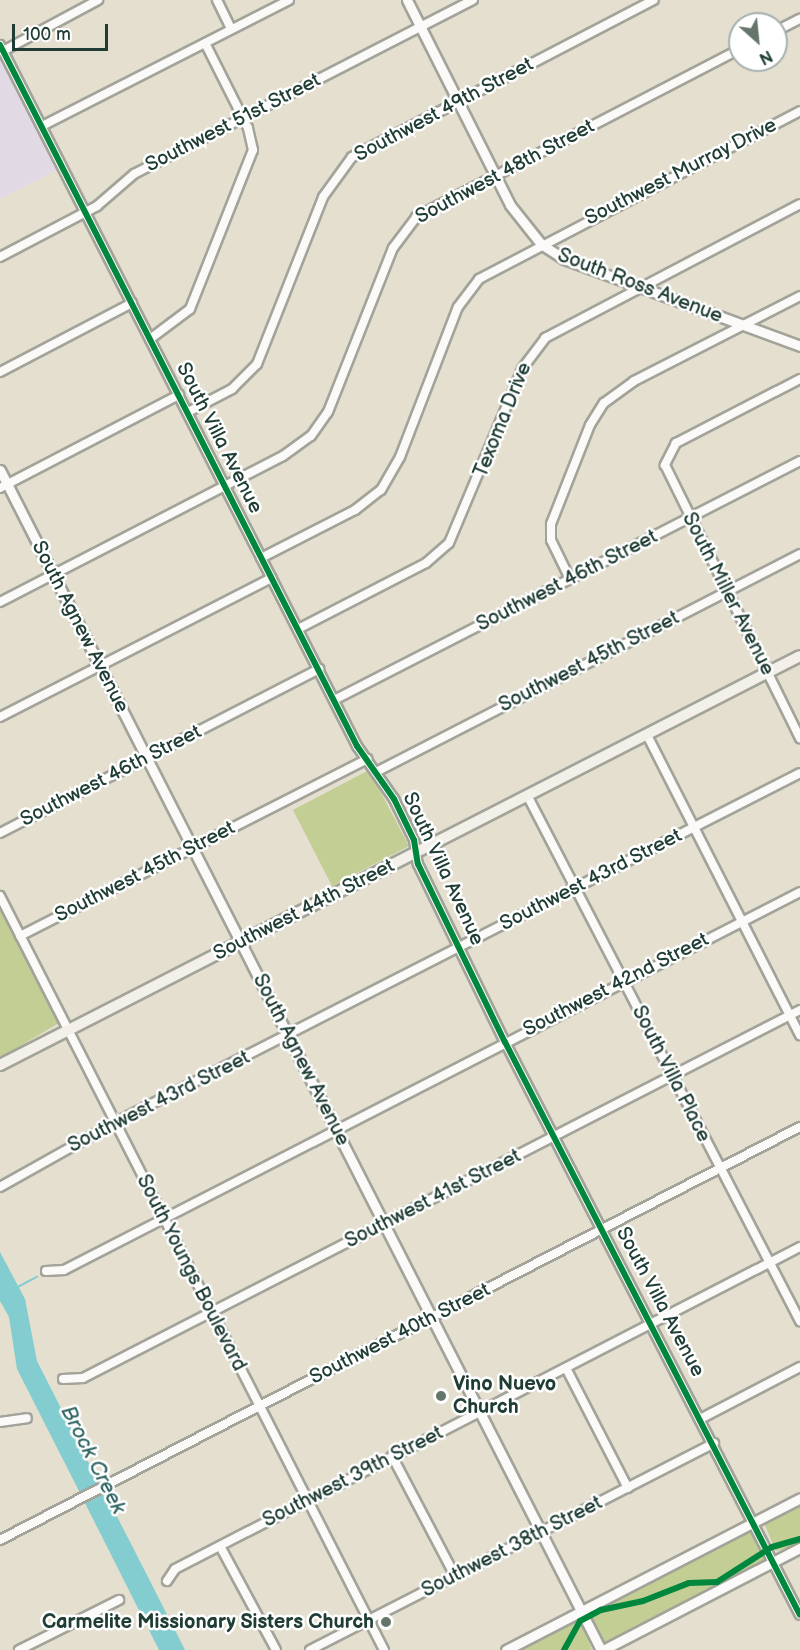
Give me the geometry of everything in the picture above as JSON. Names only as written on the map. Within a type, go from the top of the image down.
[{"type":"main road","name":"Southwest 44th Street","points":[[0,1065],[800,656]]},
{"type":"street","points":[[1,48],[98,0]]},
{"type":"street","points":[[217,0],[231,29]]},
{"type":"street","points":[[42,126],[288,0]]},
{"type":"street","name":"South Ross Avenue","points":[[407,0],[514,212],[541,244],[564,259],[800,346]]},
{"type":"street","name":"Southwest 51st Street","points":[[0,257],[86,212],[134,174],[473,0]]},
{"type":"street","name":"Southwest 49th Street","points":[[188,412],[232,389],[257,364],[338,172],[362,150],[654,0]]},
{"type":"street","points":[[150,339],[180,321],[194,302],[252,154],[243,118],[205,43]]},
{"type":"street","name":"South Villa Avenue","points":[[1,48],[334,700],[367,759],[378,771],[505,1042],[654,1324],[800,1615]]},
{"type":"street","name":"Southwest 48th Street","points":[[0,602],[293,450],[323,421],[403,231],[424,212],[728,56]]},
{"type":"street","name":"Southwest Murray Drive","points":[[261,558],[355,510],[381,490],[400,457],[464,297],[488,272],[800,111]]},
{"type":"street","name":"Texoma Drive","points":[[298,629],[442,550],[463,521],[533,349],[562,326],[800,204]]},
{"type":"street","points":[[570,579],[551,540],[551,524],[598,411],[622,388],[800,296]]},
{"type":"street","points":[[0,372],[132,303]]},
{"type":"street","name":"South Miller Avenue","points":[[800,379],[669,450],[665,470],[800,738]]},
{"type":"street","points":[[4,486],[179,395]]},
{"type":"street","name":"Southwest 46th Street","points":[[334,700],[800,461]]},
{"type":"street","name":"South Agnew Avenue","points":[[0,470],[4,486],[53,575],[147,757],[602,1650]]},
{"type":"street","name":"Southwest 45th Street","points":[[378,771],[800,554]]},
{"type":"street","points":[[0,717],[272,578]]},
{"type":"street","name":"Southwest 46th Street","points":[[0,832],[318,669]]},
{"type":"street","points":[[647,735],[800,1035]]},
{"type":"street","name":"Southwest 45th Street","points":[[20,936],[367,759]]},
{"type":"street","name":"Southwest 43rd Street","points":[[0,1187],[114,1123],[289,1037],[461,946],[800,773]]},
{"type":"street","name":"South Villa Place","points":[[527,795],[800,1321]]},
{"type":"street","name":"Southwest 42nd Street","points":[[46,1271],[64,1270],[337,1131],[741,920],[800,892]]},
{"type":"street","name":"South Youngs Boulevard","points":[[0,896],[67,1032],[384,1650]]},
{"type":"street","name":"Southwest 41st Street","points":[[63,1380],[83,1378],[800,1010]]},
{"type":"street","name":"Southwest 40th Street","points":[[0,1540],[800,1127]]},
{"type":"street","name":"Southwest 39th Street","points":[[166,1581],[175,1569],[800,1247]]},
{"type":"street","points":[[702,1418],[800,1367]]},
{"type":"street","points":[[566,1368],[628,1488]]},
{"type":"street","points":[[0,1422],[27,1418]]},
{"type":"street","name":"Southwest 38th Street","points":[[310,1650],[714,1443]]},
{"type":"street","points":[[392,1456],[455,1576]]},
{"type":"street","points":[[506,1650],[800,1498]]},
{"type":"street","points":[[220,1546],[276,1650]]},
{"type":"street","points":[[602,1650],[800,1548]]},
{"type":"street","points":[[20,1650],[119,1600]]},
{"type":"shaded area","points":[[0,55],[59,169],[0,199]]},
{"type":"green space","points":[[369,770],[409,846],[332,886],[293,810]]},
{"type":"green space","points":[[0,904],[59,1023],[0,1058]]},
{"type":"green space","points":[[800,1501],[800,1544],[776,1551],[763,1521]]},
{"type":"green space","points":[[750,1528],[767,1557],[764,1562],[609,1643],[599,1639],[589,1618],[592,1609]]},
{"type":"green space","points":[[573,1619],[581,1620],[592,1650],[512,1650]]},
{"type":"water","name":"Brock Creek","points":[[0,1252],[25,1299],[37,1361],[100,1485],[81,1495],[17,1369],[9,1317],[0,1301]]},
{"type":"water","name":"Brock Creek","points":[[105,1493],[185,1650],[159,1650],[85,1503]]},
{"type":"waterway","points":[[16,1288],[37,1277]]},
{"type":"cycle path","points":[[0,45],[357,746],[394,799],[414,840],[418,864],[505,1042],[800,1615]]},
{"type":"cycle path","points":[[564,1650],[580,1621],[601,1610],[643,1601],[689,1583],[717,1582],[772,1547],[800,1539]]},
{"type":"place","name":"Vino Nuevo Church","points":[[441,1396]]},
{"type":"place","name":"Carmelite Missionary Sisters Church","points":[[386,1622]]}]
